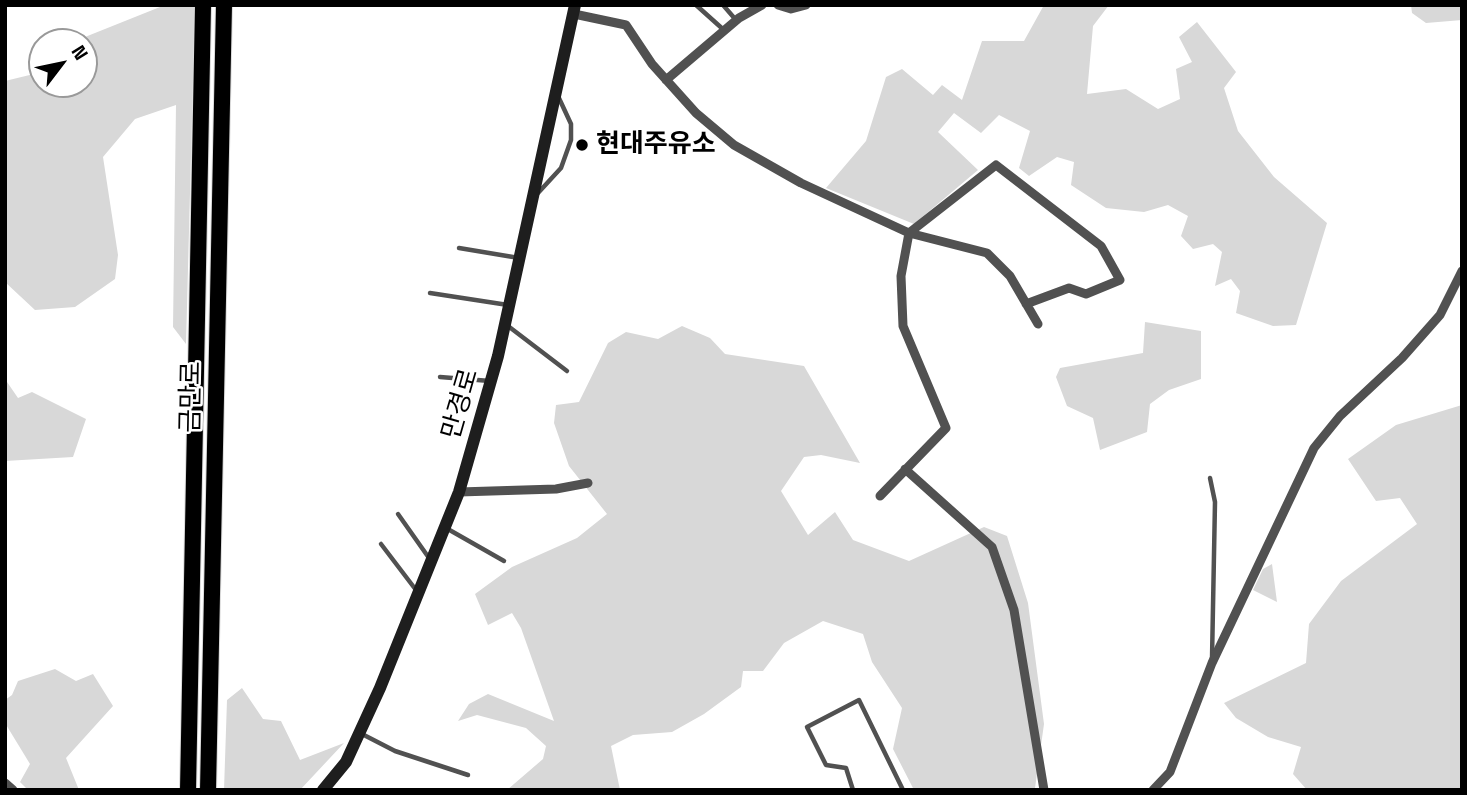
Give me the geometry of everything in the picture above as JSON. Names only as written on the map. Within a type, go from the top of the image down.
[{"type":"highway","name":"금만로","points":[[188,790],[203,5]]},
{"type":"highway","name":"금만로","points":[[208,790],[225,5]]},
{"type":"street","points":[[666,80],[737,21],[762,5]]},
{"type":"street","points":[[778,5],[790,9],[807,5]]},
{"type":"street","points":[[574,10],[626,25],[666,80],[696,113],[734,145],[801,183],[909,233],[987,253],[1010,276],[1038,324]]},
{"type":"street","name":"만경로","points":[[323,790],[346,762],[360,733],[459,492],[491,382],[574,10]]},
{"type":"street","points":[[880,496],[946,428],[903,326],[901,276],[909,233],[996,165],[1101,246],[1120,280],[1086,295],[1069,288],[1026,304]]},
{"type":"street","points":[[1153,790],[1170,772],[1212,663],[1314,448],[1340,416],[1402,358],[1440,315],[1462,271]]},
{"type":"street","points":[[905,468],[992,547],[1014,610],[1044,790]]},
{"type":"street","points":[[459,492],[555,489],[588,483]]},
{"type":"street","points":[[5,783],[13,790]]},
{"type":"lane","points":[[696,5],[726,32]]},
{"type":"lane","points":[[723,5],[737,21]]},
{"type":"lane","points":[[533,198],[561,169],[570,140],[571,124],[555,88]]},
{"type":"lane","points":[[459,247],[520,258]]},
{"type":"lane","points":[[429,293],[509,305]]},
{"type":"lane","points":[[505,323],[567,371]]},
{"type":"lane","points":[[440,377],[491,382]]},
{"type":"lane","points":[[1210,478],[1215,502],[1212,663]]},
{"type":"lane","points":[[398,514],[431,561]]},
{"type":"lane","points":[[445,528],[504,561]]},
{"type":"lane","points":[[381,544],[418,593]]},
{"type":"lane","points":[[853,790],[846,768],[826,765],[807,727],[859,700],[902,790]]},
{"type":"lane","points":[[360,733],[396,751],[468,775]]},
{"type":"shaded area","points":[[165,5],[195,5],[186,344],[173,327],[176,105],[135,119],[103,157],[118,255],[115,279],[75,307],[35,310],[5,282],[5,81],[28,75],[28,98],[98,98],[98,32]]},
{"type":"shaded area","points":[[1044,5],[1109,5],[1093,26],[1087,94],[1126,89],[1158,109],[1180,99],[1176,69],[1192,62],[1179,37],[1197,22],[1236,72],[1224,88],[1238,131],[1274,177],[1327,223],[1296,325],[1273,326],[1236,313],[1240,291],[1231,279],[1215,286],[1222,252],[1213,244],[1193,249],[1181,236],[1188,216],[1168,205],[1144,212],[1106,208],[1071,185],[1074,162],[1057,157],[1029,176],[1019,168],[1030,131],[999,115],[981,133],[954,113],[938,132],[978,170],[914,224],[826,188],[866,141],[886,77],[902,69],[933,95],[942,85],[962,100],[982,41],[1024,41]]},
{"type":"shaded area","points":[[1411,5],[1462,5],[1462,20],[1426,23],[1412,13]]},
{"type":"shaded area","points":[[1145,322],[1201,331],[1201,379],[1169,390],[1150,404],[1147,432],[1100,450],[1093,418],[1067,406],[1056,377],[1060,368],[1143,353]]},
{"type":"shaded area","points":[[682,326],[710,338],[725,354],[804,366],[860,463],[821,455],[804,457],[781,491],[808,535],[835,512],[853,540],[909,561],[984,527],[1007,536],[1028,603],[1044,724],[1035,788],[914,790],[893,749],[902,708],[872,662],[863,634],[823,621],[784,643],[763,671],[743,671],[741,687],[704,714],[672,732],[633,735],[611,746],[620,790],[507,790],[543,759],[546,746],[526,728],[477,715],[458,721],[469,704],[488,694],[554,721],[521,628],[512,613],[488,625],[475,594],[512,567],[577,538],[607,514],[569,466],[554,423],[556,405],[579,402],[608,343],[626,332],[658,339]]},
{"type":"shaded area","points":[[5,379],[18,398],[32,392],[86,419],[73,457],[5,461]]},
{"type":"shaded area","points":[[1462,405],[1462,790],[1307,790],[1293,774],[1301,747],[1268,737],[1236,718],[1224,703],[1306,663],[1309,624],[1341,581],[1417,524],[1400,498],[1376,501],[1348,459],[1396,425]]},
{"type":"shaded area","points":[[1272,564],[1277,602],[1253,590],[1263,569]]},
{"type":"shaded area","points":[[55,669],[76,681],[93,674],[113,706],[66,758],[79,790],[28,790],[20,782],[30,764],[5,723],[5,700],[12,695],[18,681]]},
{"type":"shaded area","points":[[242,688],[263,719],[281,721],[300,760],[344,743],[300,790],[224,790],[227,700]]},
{"type":"place","name":"현대주유소","points":[[582,145]]}]
